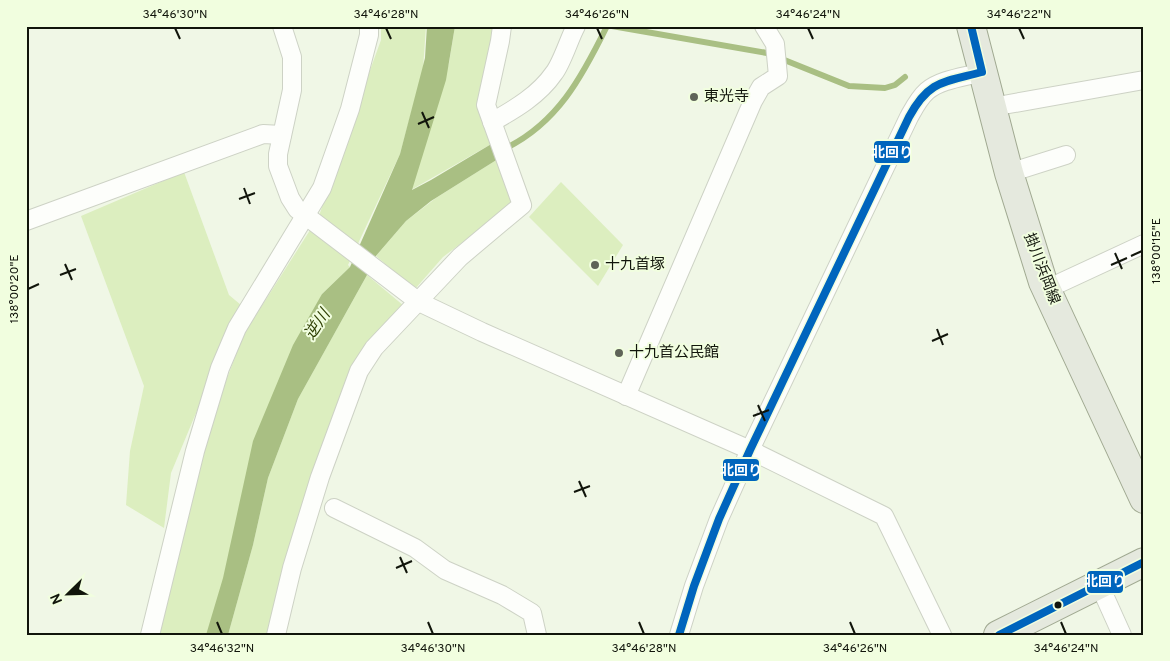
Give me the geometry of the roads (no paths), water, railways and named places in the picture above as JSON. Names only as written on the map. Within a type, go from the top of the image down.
[{"type":"main road","name":"掛川浜岡線","points":[[971,26],[1009,173],[1032,249],[1047,289],[1144,499]]},
{"type":"main road","points":[[1012,632],[1098,584],[1144,562]]},
{"type":"street","points":[[282,26],[292,57],[292,90],[278,154],[278,166],[290,198],[297,209],[416,300],[626,396],[750,450],[884,516],[942,635]]},
{"type":"street","points":[[150,635],[196,451],[220,368],[237,328],[309,219],[350,109],[370,26]]},
{"type":"street","points":[[276,635],[292,568],[320,477],[359,371],[374,348],[416,300],[460,257],[522,205],[486,104],[502,26]]},
{"type":"street","points":[[495,129],[536,93],[555,73],[576,26]]},
{"type":"street","points":[[626,396],[753,101],[761,87],[778,76],[775,44],[764,26]]},
{"type":"street","points":[[679,635],[694,586],[719,519],[750,450],[919,100],[926,91],[936,85],[982,72]]},
{"type":"street","points":[[992,107],[1144,80]]},
{"type":"street","points":[[26,221],[263,134],[282,135]]},
{"type":"street","points":[[1009,173],[1066,155]]},
{"type":"street","points":[[1047,289],[1144,244]]},
{"type":"street","points":[[334,508],[415,548],[445,570],[502,595],[532,612],[537,635]]},
{"type":"street","points":[[1098,584],[1122,635]]},
{"type":"water","name":"逆川","points":[[427,26],[455,26],[446,80],[412,190],[493,143],[498,159],[431,201],[406,221],[375,257],[367,275],[298,399],[268,478],[253,545],[228,635],[206,635],[223,578],[253,441],[293,345],[322,294],[350,267],[400,154],[425,58]]},
{"type":"waterway","points":[[504,149],[523,139],[553,113],[577,81],[607,26]]},
{"type":"waterway","points":[[612,26],[767,53],[849,86],[885,88],[895,85],[905,77]]},
{"type":"place","name":"東光寺","points":[[694,97]]},
{"type":"place","name":"十九首塚","points":[[595,265]]},
{"type":"place","name":"十九首公民館","points":[[619,353]]}]
